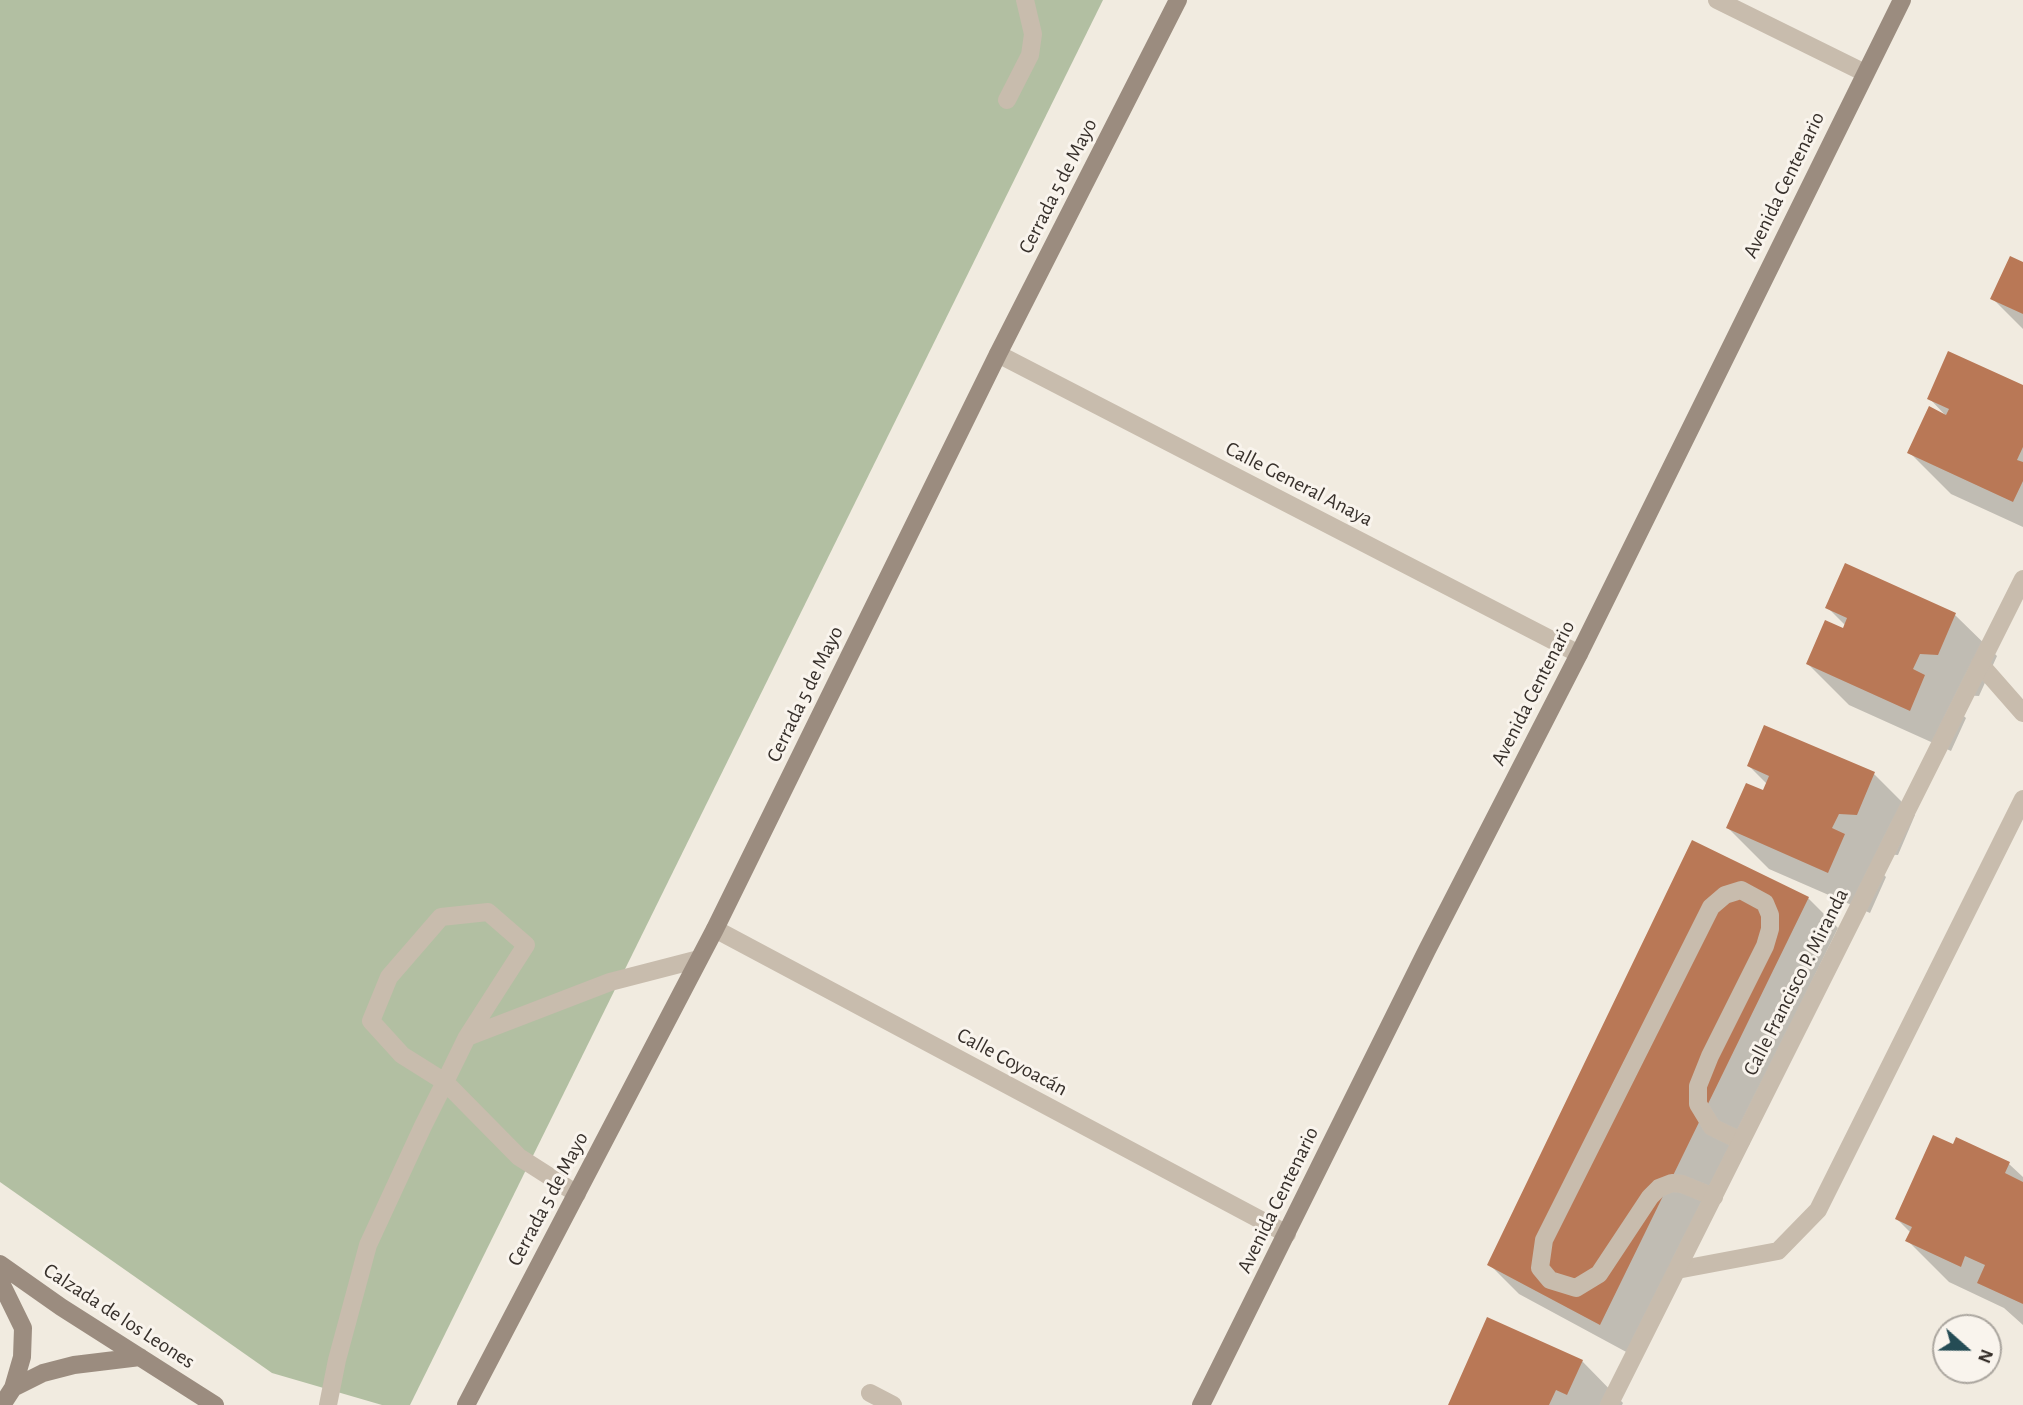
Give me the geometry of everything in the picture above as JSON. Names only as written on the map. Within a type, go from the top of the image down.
[{"type":"main road","name":"Cerrada 5 de Mayo","points":[[466,1405],[715,929],[998,354],[1178,0]]},
{"type":"main road","name":"Avenida Centenario","points":[[1201,1405],[1427,950],[1579,654],[1902,0]]},
{"type":"main road","name":"Calzada de los Leones","points":[[0,1264],[215,1405]]},
{"type":"main road","points":[[0,1281],[23,1328],[22,1357],[13,1388],[2,1405]]},
{"type":"main road","points":[[13,1388],[43,1373],[74,1365],[140,1357]]},
{"type":"street","points":[[1007,100],[1030,55],[1033,34],[1025,0]]},
{"type":"street","points":[[1717,0],[1865,73]]},
{"type":"street","name":"Calle General Anaya","points":[[998,354],[1579,654]]},
{"type":"street","name":"Calle Francisco P. Miranda","points":[[1609,1405],[2023,579]]},
{"type":"street","points":[[1980,664],[2023,713]]},
{"type":"street","points":[[1677,1270],[1778,1251],[1818,1210],[2023,799]]},
{"type":"street","points":[[1714,1197],[1682,1184],[1672,1183],[1659,1188],[1650,1197],[1599,1274],[1576,1288],[1550,1280],[1540,1268],[1544,1240],[1711,907],[1725,895],[1741,890],[1765,903],[1770,915],[1770,929],[1765,946],[1710,1056],[1698,1086],[1698,1104],[1704,1118],[1712,1126],[1741,1141]]},
{"type":"street","points":[[328,1405],[337,1360],[368,1245],[423,1126],[445,1083],[467,1037],[526,945],[488,912],[441,917],[389,977],[371,1021],[402,1055],[445,1083],[519,1157],[577,1194]]},
{"type":"street","name":"Calle Coyoacán","points":[[715,929],[1287,1234]]},
{"type":"street","points":[[467,1037],[610,982],[699,959]]},
{"type":"street","points":[[870,1394],[893,1405]]},
{"type":"green space","points":[[0,0],[1103,0],[410,1405],[382,1405],[272,1373],[0,1182]]},
{"type":"building","points":[[2010,256],[2023,262],[2023,314],[1990,299]]},
{"type":"building","points":[[1948,351],[2023,385],[2023,447],[2017,460],[2023,462],[2023,481],[2013,502],[1907,453],[1929,406],[1946,415],[1949,409],[1927,399]]},
{"type":"building","points":[[1845,563],[1956,613],[1938,655],[1920,654],[1913,669],[1925,675],[1910,711],[1806,664],[1825,620],[1843,628],[1847,618],[1825,608]]},
{"type":"building","points":[[1764,725],[1875,772],[1857,815],[1839,814],[1832,828],[1845,834],[1828,873],[1726,828],[1746,783],[1763,790],[1769,776],[1747,766]]},
{"type":"building","points":[[1692,840],[1809,897],[1600,1325],[1487,1265]]},
{"type":"building","points":[[1933,1135],[1953,1144],[1956,1137],[2010,1162],[2005,1173],[2023,1182],[2023,1304],[1977,1283],[1985,1265],[1965,1256],[1961,1267],[1905,1241],[1912,1227],[1895,1219]]},
{"type":"building","points":[[1487,1317],[1583,1360],[1567,1395],[1556,1390],[1549,1405],[1448,1405]]}]
